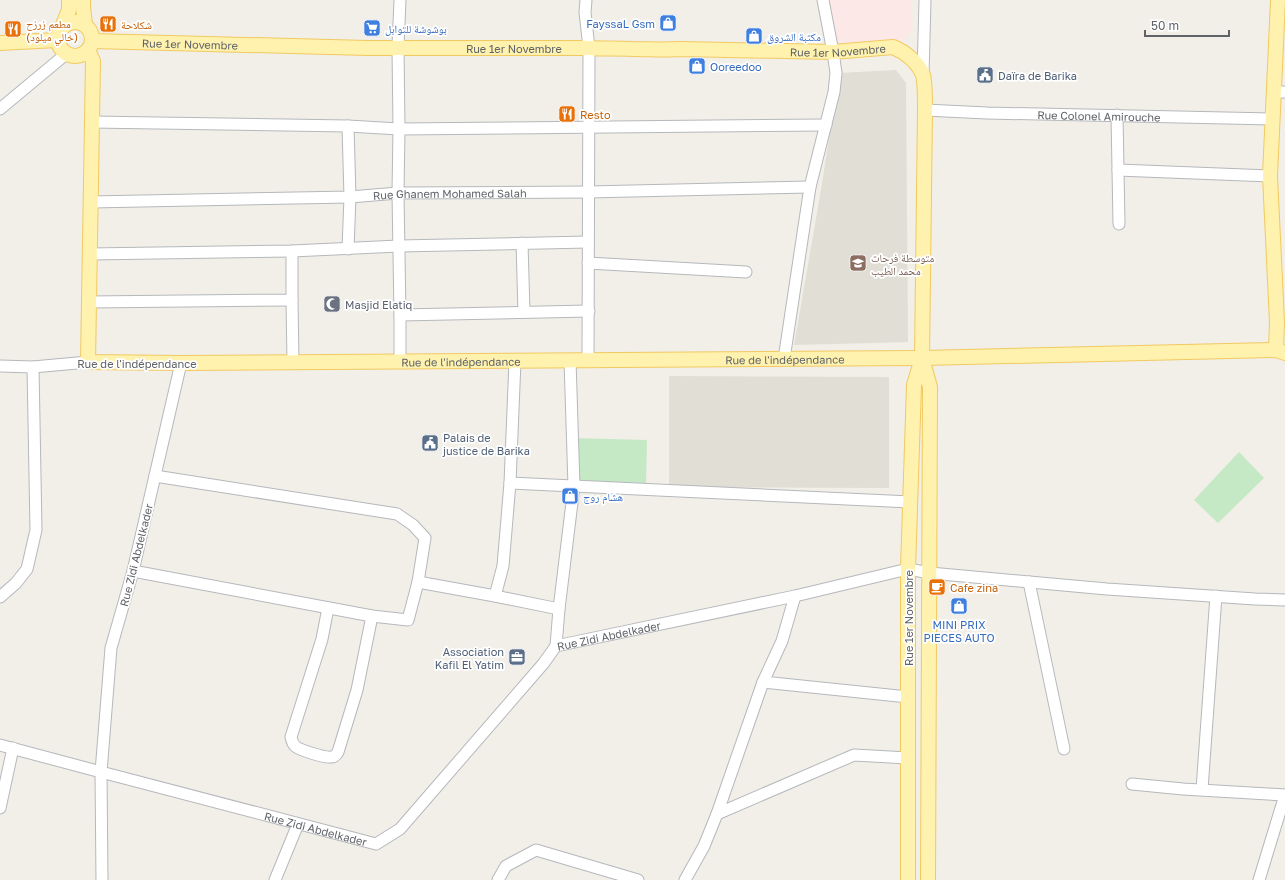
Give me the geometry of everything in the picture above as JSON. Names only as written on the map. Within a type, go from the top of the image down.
[{"type":"main road","points":[[69,0],[69,10],[60,33],[60,48],[66,54],[78,56],[90,46]]},
{"type":"main road","points":[[83,0],[85,25]]},
{"type":"main road","points":[[1278,0],[1279,92],[1273,119],[1270,176],[1281,321],[1280,352]]},
{"type":"main road","points":[[0,43],[60,33],[68,23],[74,22],[80,22],[91,32],[90,46],[93,61],[88,362]]},
{"type":"main road","name":"Rue 1er Novembre","points":[[90,46],[589,48],[615,50],[680,49],[833,52],[893,47],[900,50],[913,60],[923,75]]},
{"type":"main road","points":[[923,75],[925,110],[922,358],[930,387],[928,880]]},
{"type":"main road","name":"Rue de l'indépendance","points":[[88,362],[400,362],[922,358],[1280,352]]},
{"type":"main road","name":"Rue 1er Novembre","points":[[908,880],[908,569],[914,385],[922,358]]},
{"type":"street","points":[[400,0],[398,47],[400,129],[398,193],[400,362]]},
{"type":"street","points":[[586,0],[585,12],[589,48],[588,360]]},
{"type":"street","points":[[784,359],[810,187],[834,92],[836,73],[823,0]]},
{"type":"street","points":[[923,75],[925,0]]},
{"type":"street","points":[[0,109],[66,54]]},
{"type":"street","name":"Rue Colonel Amirouche","points":[[925,110],[987,113],[1273,119]]},
{"type":"street","points":[[1117,115],[1119,224]]},
{"type":"street","points":[[92,122],[348,126],[400,129],[826,125]]},
{"type":"street","points":[[348,126],[350,197],[348,249]]},
{"type":"street","points":[[1118,170],[1270,176]]},
{"type":"street","name":"Rue Ghanem Mohamed Salah","points":[[91,202],[350,197],[398,193],[588,192],[810,187]]},
{"type":"street","points":[[90,254],[292,252],[399,246],[588,242]]},
{"type":"street","points":[[522,243],[524,312]]},
{"type":"street","points":[[292,252],[293,362]]},
{"type":"street","points":[[588,263],[746,272]]},
{"type":"street","points":[[89,302],[292,300]]},
{"type":"street","points":[[400,315],[588,312]]},
{"type":"street","points":[[556,646],[574,486],[570,360]]},
{"type":"street","points":[[495,596],[503,566],[510,483],[515,361]]},
{"type":"street","name":"Rue de l'indépendance","points":[[0,366],[33,367],[88,362]]},
{"type":"street","name":"Rue Zidi Abdelkader","points":[[181,363],[133,572],[111,648],[100,772],[376,844],[400,828],[543,664],[556,646],[795,596],[908,569],[930,573],[1029,582],[1285,600]]},
{"type":"street","points":[[0,597],[16,583],[27,569],[36,530],[33,367]]},
{"type":"street","points":[[133,572],[372,616],[408,620],[418,582],[425,538],[414,526],[397,514],[155,476]]},
{"type":"street","points":[[510,483],[910,502]]},
{"type":"street","points":[[418,582],[559,609]]},
{"type":"street","points":[[1029,582],[1064,749]]},
{"type":"street","points":[[685,880],[704,846],[717,814],[763,682],[782,641],[795,596]]},
{"type":"street","points":[[1202,789],[1216,596]]},
{"type":"street","points":[[328,608],[322,639],[291,738],[294,745],[298,748],[330,758],[335,756],[338,752],[357,690],[372,616]]},
{"type":"street","points":[[763,682],[908,697]]},
{"type":"street","points":[[0,745],[100,772],[102,880]]},
{"type":"street","points":[[0,808],[13,748]]},
{"type":"street","points":[[717,814],[854,755],[908,758]]},
{"type":"street","points":[[1132,784],[1183,789],[1285,795],[1259,880]]},
{"type":"street","points":[[275,880],[298,824]]},
{"type":"street","points":[[498,880],[506,866],[536,850],[638,880]]},
{"type":"shaded area","points":[[826,0],[912,0],[912,30],[901,42],[835,43]]},
{"type":"shaded area","name":"متوسطة فرحات محمد الطيب","points":[[896,70],[906,83],[908,342],[794,345],[822,184],[839,73]]},
{"type":"shaded area","points":[[669,376],[889,377],[889,488],[669,487]]},
{"type":"green space","points":[[572,438],[647,440],[646,483],[571,481]]},
{"type":"green space","points":[[1239,452],[1264,478],[1218,523],[1194,500]]},
{"type":"place","name":"FayssaL Gsm","points":[[668,23]]},
{"type":"place","name":"شكلاحة","points":[[108,24]]},
{"type":"place","name":"بوشوشة للتوابل","points":[[372,28]]},
{"type":"place","name":"مطعم زرزح (خالي ميلود)","points":[[13,29]]},
{"type":"place","name":"مكتبة الشروق","points":[[754,36]]},
{"type":"place","name":"Ooreedoo","points":[[697,66]]},
{"type":"place","name":"Daïra de Barika","points":[[985,75]]},
{"type":"place","name":"Resto","points":[[567,114]]},
{"type":"place","name":"متوسطة فرحات محمد الطيب","points":[[858,263]]},
{"type":"place","name":"Masjid Elatiq","points":[[332,304]]},
{"type":"place","name":"Palais de justice de Barika","points":[[430,443]]},
{"type":"place","name":"هشام روج","points":[[570,496]]},
{"type":"place","name":"Cafe zina","points":[[937,587]]},
{"type":"place","name":"MINI PRIX PIECES AUTO","points":[[959,606]]},
{"type":"place","name":"Association Kafil El Yatim","points":[[517,657]]}]
